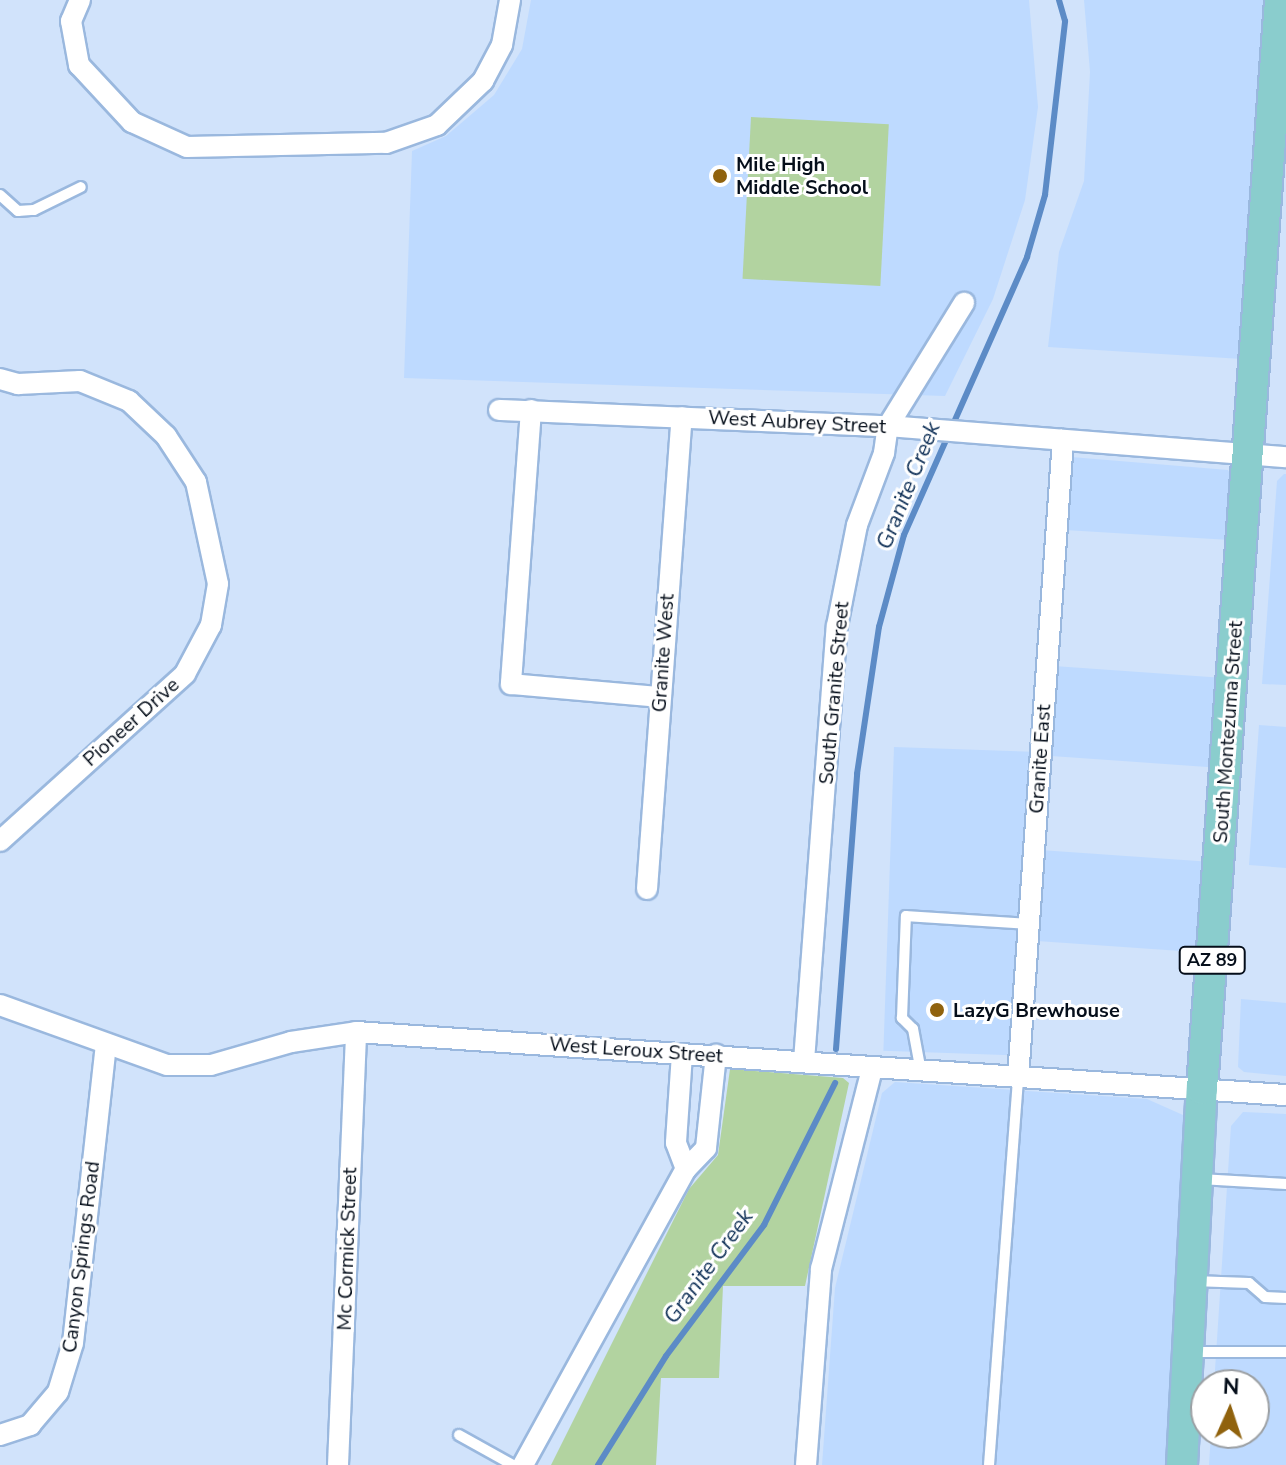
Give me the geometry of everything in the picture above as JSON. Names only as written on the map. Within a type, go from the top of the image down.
[{"type":"main road","name":"South Montezuma Street","points":[[1182,1465],[1202,1089],[1281,18]]},
{"type":"street","points":[[80,0],[71,21],[79,65],[132,122],[187,147],[386,143],[437,125],[483,81],[502,45],[510,0]]},
{"type":"street","name":"South Granite Street","points":[[804,1061],[837,626],[857,525],[884,453],[888,426],[964,303]]},
{"type":"street","name":"Pioneer Drive","points":[[0,379],[18,384],[80,381],[129,401],[166,436],[196,482],[218,584],[211,625],[185,674],[0,841]]},
{"type":"street","name":"West Aubrey Street","points":[[499,410],[888,426],[1286,457]]},
{"type":"street","points":[[531,410],[511,684],[659,697]]},
{"type":"street","name":"Granite West","points":[[647,889],[682,417]]},
{"type":"street","name":"Granite East","points":[[1018,1078],[1063,440]]},
{"type":"street","name":"West Leroux Street","points":[[0,1005],[106,1046],[167,1065],[211,1065],[291,1042],[356,1032],[1286,1095]]},
{"type":"street","name":"Mc Cormick Street","points":[[338,1465],[356,1032]]},
{"type":"street","name":"Canyon Springs Road","points":[[0,1435],[30,1425],[58,1392],[73,1343],[106,1046]]},
{"type":"street","points":[[682,1054],[676,1143],[686,1169]]},
{"type":"street","points":[[523,1465],[686,1169],[706,1148],[716,1055]]},
{"type":"street","points":[[806,1465],[821,1269],[872,1069]]},
{"type":"lane","points":[[0,195],[18,211],[34,210],[81,187]]},
{"type":"lane","points":[[921,1072],[913,1029],[902,1018],[906,916],[1029,924]]},
{"type":"lane","points":[[989,1465],[1018,1078]]},
{"type":"lane","points":[[1198,1179],[1286,1184]]},
{"type":"lane","points":[[1192,1281],[1249,1283],[1265,1297],[1286,1298]]},
{"type":"lane","points":[[1188,1352],[1286,1352]]},
{"type":"lane","points":[[459,1435],[513,1465]]},
{"type":"shaded area","name":"Mile High Middle School","points":[[531,0],[1029,0],[1038,107],[1025,200],[993,299],[945,396],[404,378],[412,151],[446,136],[494,95],[522,49]]},
{"type":"shaded area","points":[[1084,0],[1267,0],[1242,359],[1048,347],[1059,252],[1084,181],[1090,72]]},
{"type":"shaded area","points":[[1071,457],[1228,470],[1233,479],[1230,540],[1065,530]]},
{"type":"shaded area","points":[[1284,474],[1286,685],[1262,684],[1277,481]]},
{"type":"shaded area","points":[[1054,666],[1221,678],[1214,767],[1048,756]]},
{"type":"shaded area","points":[[1259,725],[1286,727],[1286,868],[1249,865]]},
{"type":"shaded area","points":[[894,747],[1032,752],[1021,1056],[883,1051]]},
{"type":"shaded area","points":[[1040,850],[1209,862],[1202,953],[1034,941]]},
{"type":"shaded area","points":[[1241,999],[1286,1003],[1286,1076],[1244,1072],[1238,1067]]},
{"type":"shaded area","points":[[895,1082],[1147,1099],[1183,1115],[1187,1123],[1165,1465],[822,1465],[835,1288],[882,1093]]},
{"type":"shaded area","points":[[1243,1112],[1286,1114],[1286,1465],[1209,1465],[1210,1449],[1270,1449],[1270,1369],[1215,1369],[1231,1126]]},
{"type":"green space","points":[[751,117],[889,124],[880,286],[743,279]]},
{"type":"green space","points":[[730,1069],[843,1078],[849,1083],[805,1286],[723,1286],[719,1378],[661,1378],[656,1465],[551,1465],[689,1189],[718,1155]]},
{"type":"waterway","name":"Granite Creek","points":[[836,1049],[857,774],[879,627],[904,535],[1027,257],[1045,195],[1065,21],[1059,0]]},
{"type":"waterway","name":"Granite Creek","points":[[598,1465],[666,1356],[764,1225],[835,1083]]},
{"type":"place","name":"Mile High Middle School","points":[[720,176]]},
{"type":"place","name":"LazyG Brewhouse","points":[[937,1010]]}]
